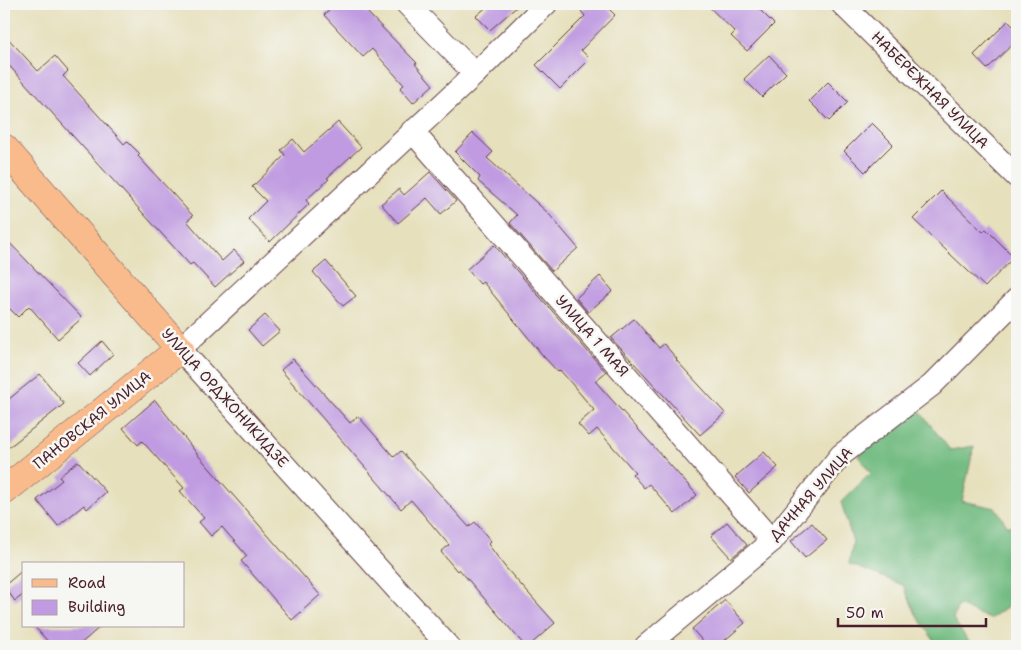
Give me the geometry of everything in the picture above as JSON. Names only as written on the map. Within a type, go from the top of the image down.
[{"type":"main road","name":"УЛИЦА ОРДЖОНИКИДЗЕ","points":[[4,148],[180,349]]},
{"type":"main road","name":"ПАНОВСКАЯ УЛИЦА","points":[[4,491],[180,349]]},
{"type":"street","points":[[408,4],[475,74]]},
{"type":"street","points":[[180,349],[475,74],[546,4]]},
{"type":"street","name":"НАБЕРЕЖНАЯ УЛИЦА","points":[[842,4],[1017,177]]},
{"type":"street","name":"УЛИЦА 1 МАЯ","points":[[412,131],[772,541]]},
{"type":"street","name":"ДАЧНАЯ УЛИЦА","points":[[646,646],[772,541],[841,455],[932,385],[1017,299]]},
{"type":"street","name":"УЛИЦА ОРДЖОНИКИДЗЕ","points":[[180,349],[448,646]]},
{"type":"green space","points":[[918,409],[950,450],[974,446],[962,501],[996,508],[1007,526],[1017,526],[1017,590],[1008,606],[990,619],[958,605],[953,619],[972,646],[938,646],[917,616],[903,585],[849,564],[853,542],[841,502],[871,473],[858,456]]},
{"type":"building","points":[[336,4],[359,4],[417,63],[415,64],[433,85],[413,103],[400,88],[404,85],[372,49],[363,57],[324,15]]},
{"type":"building","points":[[490,4],[520,4],[490,30],[476,16]]},
{"type":"building","points":[[589,4],[604,4],[615,15],[581,50],[590,59],[560,89],[536,65],[585,16],[581,11]]},
{"type":"building","points":[[706,4],[754,4],[774,24],[747,51],[731,36],[735,32]]},
{"type":"building","points":[[1008,21],[1017,30],[1017,40],[987,69],[974,55]]},
{"type":"building","points":[[4,34],[38,71],[55,56],[68,71],[63,76],[124,144],[127,141],[140,154],[138,156],[193,216],[187,221],[222,261],[234,250],[244,261],[215,287],[193,263],[190,265],[4,60]]},
{"type":"building","points":[[769,55],[786,73],[762,97],[744,79]]},
{"type":"building","points":[[828,82],[848,102],[829,121],[809,101]]},
{"type":"building","points":[[338,122],[361,147],[327,178],[329,179],[306,200],[309,204],[270,242],[248,219],[266,201],[252,187],[285,155],[281,150],[293,139],[304,152]]},
{"type":"building","points":[[872,123],[893,144],[865,172],[844,151]]},
{"type":"building","points":[[473,133],[493,152],[487,158],[548,213],[578,248],[552,271],[510,223],[517,215],[478,181],[480,177],[455,152]]},
{"type":"building","points":[[430,172],[456,201],[441,214],[427,198],[398,223],[381,204],[399,189],[404,195]]},
{"type":"building","points":[[941,191],[983,232],[986,229],[1014,257],[985,287],[913,219]]},
{"type":"building","points":[[4,237],[82,318],[58,339],[29,306],[18,317],[4,303]]},
{"type":"building","points":[[494,245],[606,372],[595,381],[697,495],[675,514],[649,484],[644,488],[632,474],[635,472],[597,429],[589,436],[578,424],[594,410],[560,370],[558,372],[544,357],[483,282],[480,284],[467,269]]},
{"type":"building","points":[[326,261],[356,296],[343,306],[313,272]]},
{"type":"building","points":[[600,276],[613,291],[588,312],[576,298]]},
{"type":"building","points":[[265,315],[280,331],[262,346],[248,330]]},
{"type":"building","points":[[634,319],[659,348],[664,344],[676,360],[725,413],[700,435],[611,338]]},
{"type":"building","points":[[102,341],[113,354],[90,376],[78,363]]},
{"type":"building","points":[[293,359],[350,423],[358,416],[394,457],[401,451],[469,527],[475,522],[491,541],[488,544],[505,567],[555,623],[529,646],[525,646],[459,569],[457,571],[441,552],[449,545],[411,500],[401,509],[281,370]]},
{"type":"building","points":[[40,374],[64,404],[4,451],[4,403]]},
{"type":"building","points":[[155,400],[198,455],[320,595],[292,620],[241,561],[247,556],[222,527],[211,536],[199,522],[204,518],[180,491],[184,488],[142,441],[138,445],[123,428]]},
{"type":"building","points":[[764,452],[778,467],[749,493],[735,477]]},
{"type":"building","points":[[78,461],[106,492],[87,509],[84,505],[58,526],[37,500],[62,480],[59,477]]},
{"type":"building","points":[[727,522],[747,545],[731,558],[711,536]]},
{"type":"building","points":[[812,523],[827,540],[805,558],[791,541]]},
{"type":"building","points":[[22,571],[22,596],[15,601],[4,586]]},
{"type":"building","points":[[725,600],[745,623],[718,646],[707,646],[692,629]]},
{"type":"building","points":[[36,628],[99,628],[78,646],[52,646]]}]
